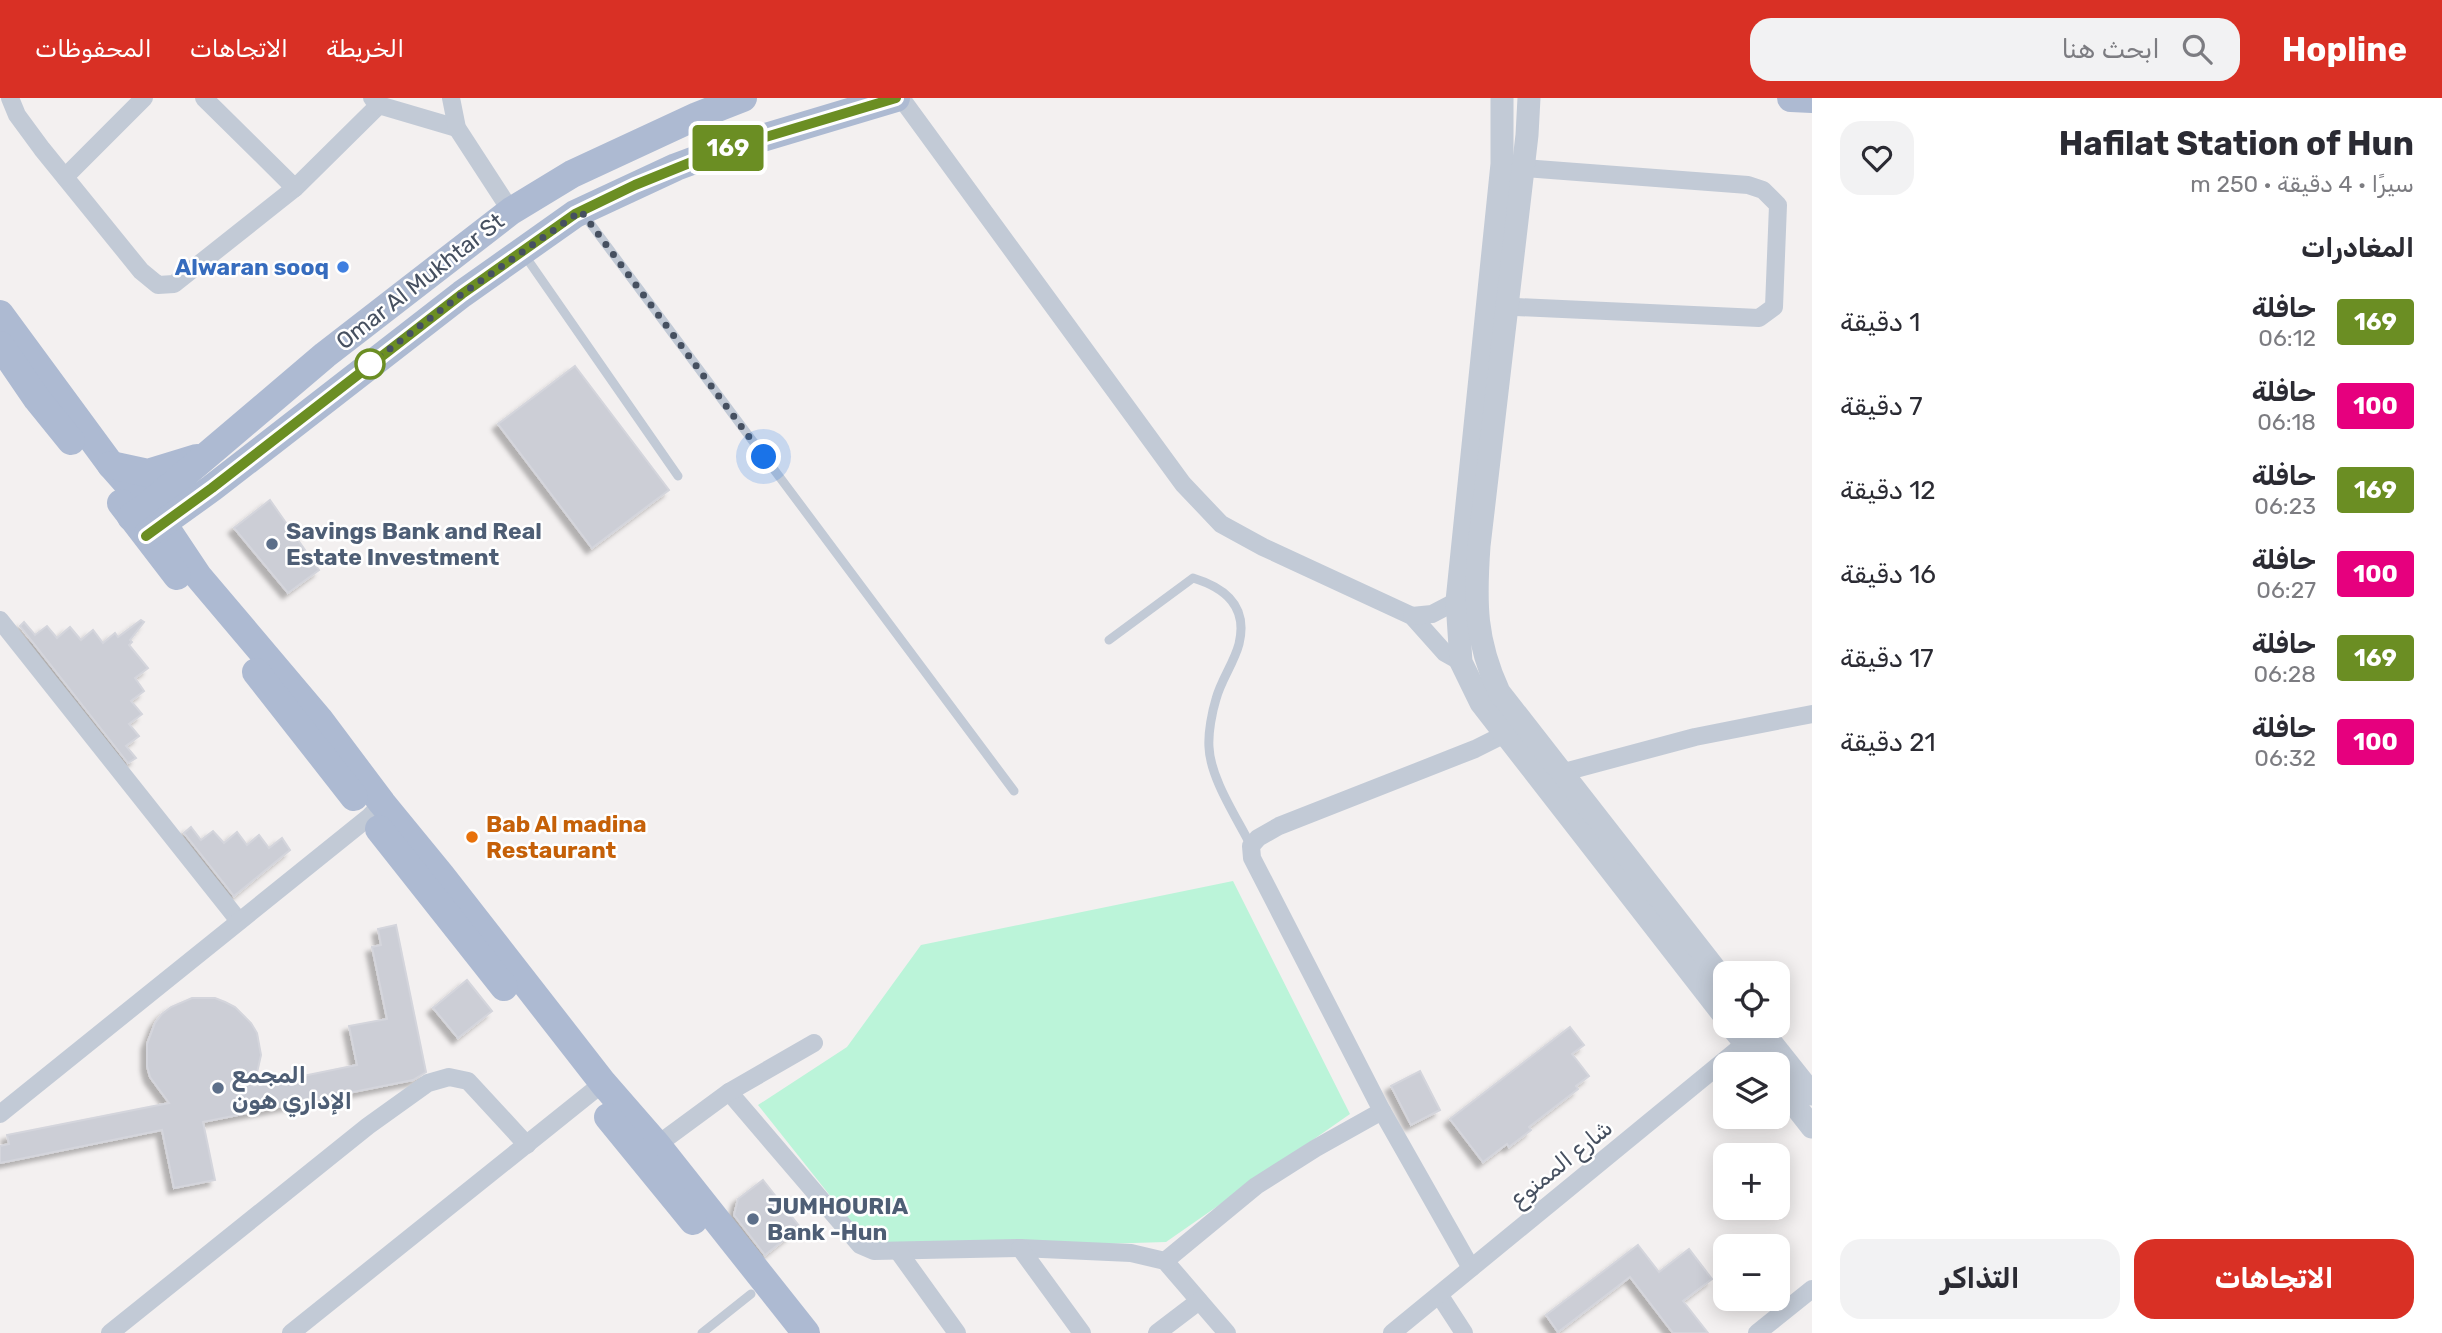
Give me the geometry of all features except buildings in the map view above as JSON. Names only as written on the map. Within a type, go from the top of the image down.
[{"type":"main road","name":"Omar Al Mukhtar St","points":[[147,521],[209,454],[324,355],[511,211],[572,174],[697,116],[743,98]]},
{"type":"main road","points":[[147,521],[209,490],[452,301],[587,207],[719,151],[899,98]]},
{"type":"main road","points":[[1791,98],[1812,99]]},
{"type":"main road","points":[[572,174],[587,207]]},
{"type":"main road","points":[[0,313],[265,683],[376,810],[738,1263],[806,1333]]},
{"type":"main road","points":[[0,345],[37,399],[198,576],[320,719],[376,810]]},
{"type":"main road","points":[[111,465],[148,473],[209,454]]},
{"type":"main road","points":[[198,576],[192,530],[209,490]]},
{"type":"main road","points":[[597,1088],[657,1145],[738,1263],[751,1294],[783,1333]]},
{"type":"street","points":[[10,98],[17,115],[65,177],[141,271],[158,285],[174,284],[295,188],[376,102],[457,128]]},
{"type":"street","points":[[65,177],[144,98]]},
{"type":"street","points":[[204,98],[295,188]]},
{"type":"street","points":[[451,98],[457,128],[511,211]]},
{"type":"street","points":[[899,98],[1183,484],[1222,524],[1263,547],[1412,616],[1445,653],[1461,662]]},
{"type":"street","points":[[1502,98],[1497,307],[1476,591],[1486,665],[1499,692],[1550,776],[1713,1000]]},
{"type":"street","points":[[1529,98],[1523,168],[1497,307],[1457,601],[1461,662],[1481,703],[1505,734],[1550,776],[1713,968]]},
{"type":"street","points":[[1497,307],[1759,318],[1774,307],[1778,205],[1763,190],[1748,185],[1523,168]]},
{"type":"street","points":[[1412,616],[1432,614],[1457,601]]},
{"type":"street","points":[[0,620],[239,921]]},
{"type":"street","points":[[1550,776],[1695,737],[1812,714]]},
{"type":"street","points":[[1471,1268],[1382,1111],[1252,858],[1251,846],[1258,838],[1279,826],[1475,749],[1505,734]]},
{"type":"street","points":[[0,1114],[376,810]]},
{"type":"street","name":"شارع الممنوع","points":[[1392,1333],[1749,1038]]},
{"type":"street","points":[[1760,1038],[1812,1094]]},
{"type":"street","points":[[657,1145],[729,1092],[814,1043]]},
{"type":"street","points":[[110,1333],[368,1126],[428,1083],[449,1077],[468,1081],[527,1146]]},
{"type":"street","points":[[291,1333],[597,1088]]},
{"type":"street","points":[[729,1092],[860,1245],[874,1251],[1020,1248],[1131,1253],[1165,1261],[1227,1333]]},
{"type":"street","points":[[1790,1099],[1812,1127]]},
{"type":"street","points":[[1165,1261],[1256,1186],[1382,1111]]},
{"type":"street","points":[[1020,1248],[1083,1333]]},
{"type":"street","points":[[898,1251],[957,1333]]},
{"type":"street","points":[[1757,1333],[1812,1289]]},
{"type":"street","points":[[1440,1296],[1464,1333]]},
{"type":"street","points":[[1157,1333],[1199,1301]]},
{"type":"lane","points":[[587,207],[1014,792]]},
{"type":"lane","points":[[522,251],[678,476]]},
{"type":"lane","points":[[1109,640],[1193,578],[1211,583],[1235,602],[1241,626],[1238,645],[1216,699],[1209,747],[1214,771],[1251,846]]},
{"type":"lane","points":[[702,1333],[751,1294]]},
{"type":"green space","points":[[1233,881],[1350,1114],[1166,1242],[874,1251],[758,1105],[847,1047],[921,945]]},
{"type":"bus line","name":"169","points":[[146,536],[462,294],[575,214],[676,167],[719,151],[896,98]]},
{"type":"place","name":"Alwaran sooq","points":[[343,267]]},
{"type":"place","name":"Savings Bank and Real Estate Investment","points":[[272,544]]},
{"type":"place","name":"Bab Al madina Restaurant","points":[[472,837]]},
{"type":"place","name":"المجمع الإداري هون","points":[[218,1088]]},
{"type":"place","name":"JUMHOURIA Bank -Hun","points":[[753,1219]]},
{"type":"route","points":[[370,364],[462,294],[581,211],[764,457]]}]
